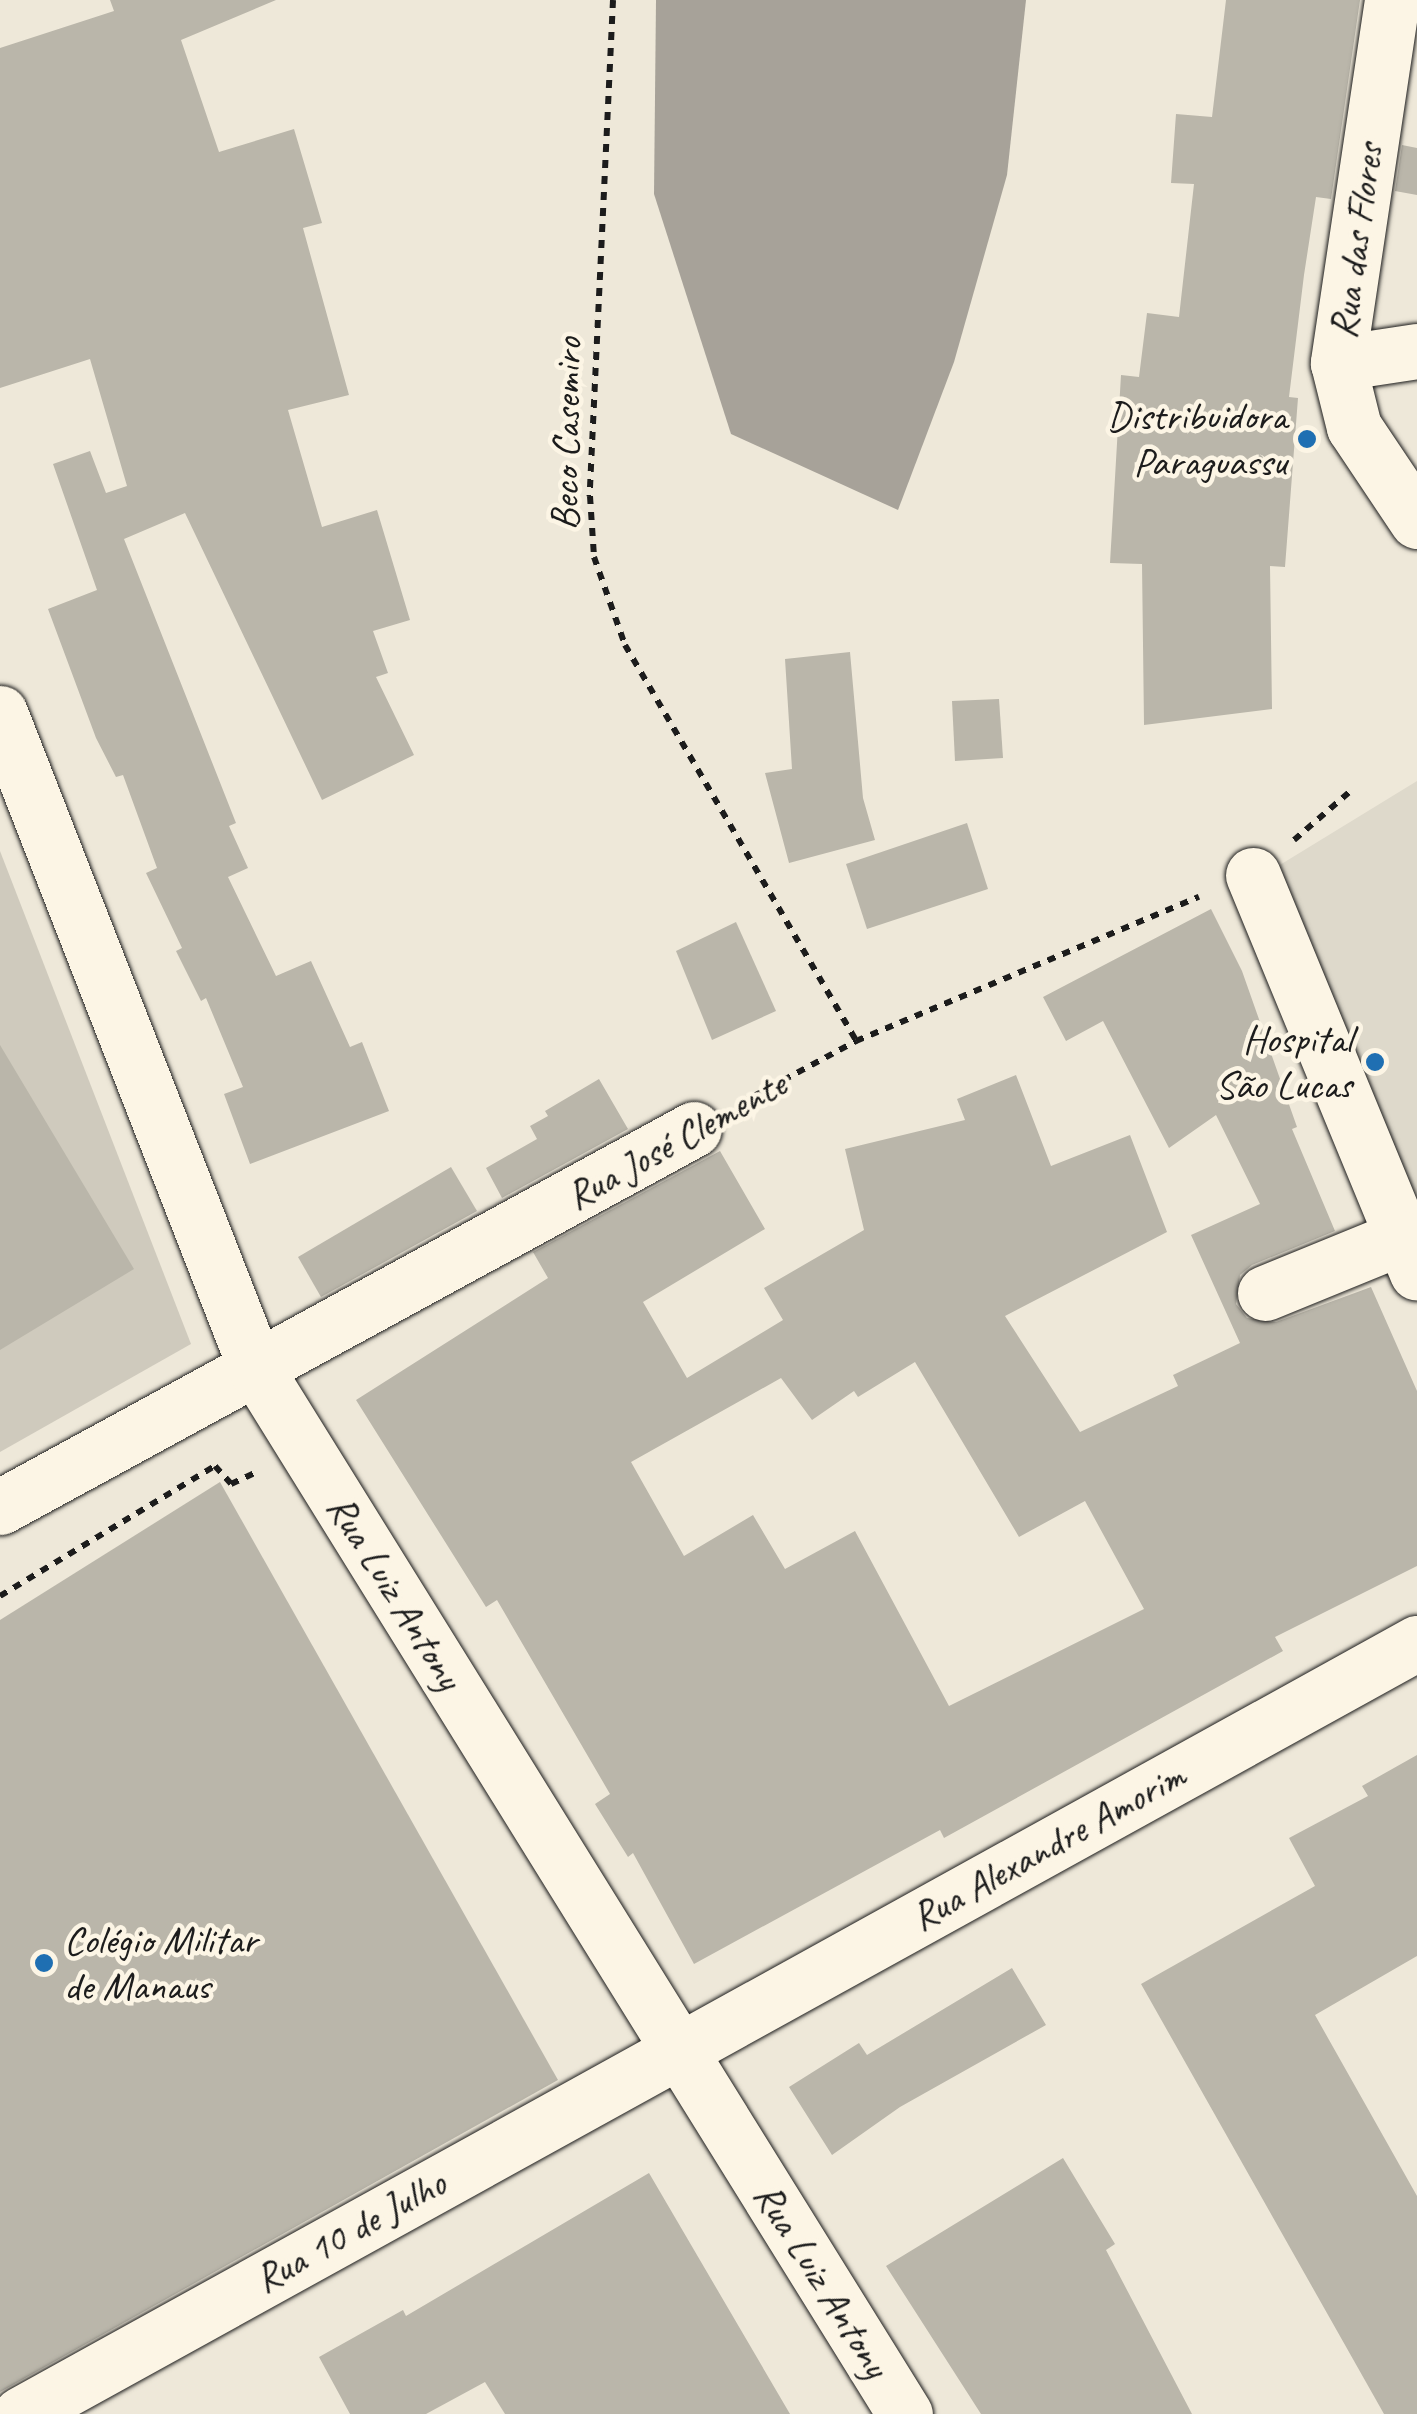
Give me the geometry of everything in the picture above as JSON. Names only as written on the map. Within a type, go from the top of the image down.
[{"type":"street","name":"Rua das Flores","points":[[1392,0],[1338,363],[1354,427],[1417,521]]},
{"type":"street","points":[[1338,363],[1417,351]]},
{"type":"street","name":"Rua Luiz Antony","points":[[0,713],[256,1370],[905,2414]]},
{"type":"street","points":[[1253,875],[1409,1256],[1265,1293]]},
{"type":"street","name":"Rua José Clemente","points":[[0,1507],[694,1129]]},
{"type":"street","name":"Rua Alexandre Amorim","points":[[679,2049],[1417,1643]]},
{"type":"street","name":"Rua 10 de Julho","points":[[21,2414],[679,2049]]},
{"type":"path","name":"Beco Casemiro","points":[[613,0],[590,496],[594,556],[625,644],[856,1042]]},
{"type":"path","name":"Rua José Clemente","points":[[694,1129],[856,1042],[1253,875],[1354,788]]},
{"type":"path","points":[[0,1596],[215,1466],[231,1484],[306,1450]]},
{"type":"shaded area","points":[[656,0],[1026,0],[1007,175],[954,362],[898,510],[731,434],[654,194]]},
{"type":"shaded area","name":"Hospital São Lucas","points":[[1417,781],[1417,1264],[1257,879]]},
{"type":"shaded area","points":[[0,851],[191,1344],[0,1452]]},
{"type":"building","points":[[110,0],[276,0],[181,40],[219,152],[294,129],[322,223],[303,228],[349,395],[288,410],[322,527],[377,510],[410,620],[373,631],[388,673],[376,677],[414,755],[322,800],[185,513],[124,539],[236,823],[229,826],[248,868],[228,877],[276,976],[311,961],[350,1047],[362,1042],[389,1111],[250,1164],[224,1094],[243,1087],[206,998],[201,1001],[176,951],[182,948],[146,873],[157,868],[123,775],[116,777],[96,738],[48,609],[97,590],[53,464],[90,451],[106,493],[127,486],[90,359],[0,388],[0,48],[114,11]]},
{"type":"building","points":[[1226,0],[1360,0],[1331,199],[1316,197],[1304,275],[1289,397],[1298,398],[1285,567],[1270,566],[1272,709],[1144,725],[1142,564],[1110,563],[1121,375],[1139,377],[1147,313],[1179,317],[1194,184],[1171,183],[1176,114],[1212,117]]},
{"type":"building","points":[[1402,145],[1417,148],[1417,195],[1395,191]]},
{"type":"building","points":[[850,652],[863,798],[875,840],[789,863],[765,773],[792,769],[785,659]]},
{"type":"building","points":[[999,699],[1003,758],[955,761],[952,701]]},
{"type":"building","points":[[967,823],[988,889],[867,929],[846,864]]},
{"type":"building","points":[[1211,909],[1242,971],[1297,1127],[1292,1129],[1335,1231],[1252,1265],[1240,1275],[1236,1304],[1247,1318],[1276,1322],[1371,1287],[1417,1391],[1417,1566],[1275,1637],[1283,1651],[944,1838],[940,1830],[694,1964],[633,1853],[628,1857],[595,1804],[610,1794],[497,1600],[486,1607],[356,1400],[548,1278],[533,1252],[720,1151],[765,1229],[643,1302],[687,1378],[783,1320],[764,1288],[864,1230],[845,1149],[965,1120],[957,1099],[1016,1075],[1051,1166],[1130,1135],[1167,1232],[1005,1316],[1080,1432],[1178,1386],[1173,1375],[1240,1343],[1191,1235],[1260,1204],[1216,1115],[1169,1148],[1103,1021],[1066,1041],[1043,997]],"holes":[[[915,1362],[1019,1537],[1085,1501],[1144,1609],[949,1706],[855,1531],[785,1569],[753,1515],[684,1556],[631,1462],[781,1378],[812,1420],[854,1391],[858,1397]]]},
{"type":"building","points":[[736,922],[776,1011],[712,1040],[676,951]]},
{"type":"building","points":[[0,1045],[134,1269],[0,1350]]},
{"type":"building","points":[[599,1079],[628,1129],[502,1198],[486,1168],[537,1139],[530,1126],[548,1116],[545,1111]]},
{"type":"building","points":[[451,1167],[477,1211],[321,1297],[298,1257]]},
{"type":"building","name":"Colégio Militar de Manaus","points":[[220,1482],[558,2080],[0,2392],[0,1620]]},
{"type":"building","points":[[1417,1755],[1417,1956],[1315,2015],[1417,2196],[1417,2414],[1384,2414],[1141,1984],[1315,1886],[1289,1838],[1368,1796],[1362,1786]]},
{"type":"building","points":[[1012,1968],[1046,2025],[900,2107],[832,2155],[789,2087],[859,2043],[867,2055]]},
{"type":"building","points":[[1063,2158],[1115,2244],[1106,2250],[1192,2414],[981,2414],[886,2266]]},
{"type":"building","points":[[649,2173],[790,2414],[505,2414],[485,2382],[426,2414],[350,2414],[319,2357],[403,2310],[406,2316]]},
{"type":"place","name":"Distribuidora Paraguassu","points":[[1307,439]]},
{"type":"place","name":"Hospital São Lucas","points":[[1375,1062]]},
{"type":"place","name":"Colégio Militar de Manaus","points":[[44,1963]]}]
